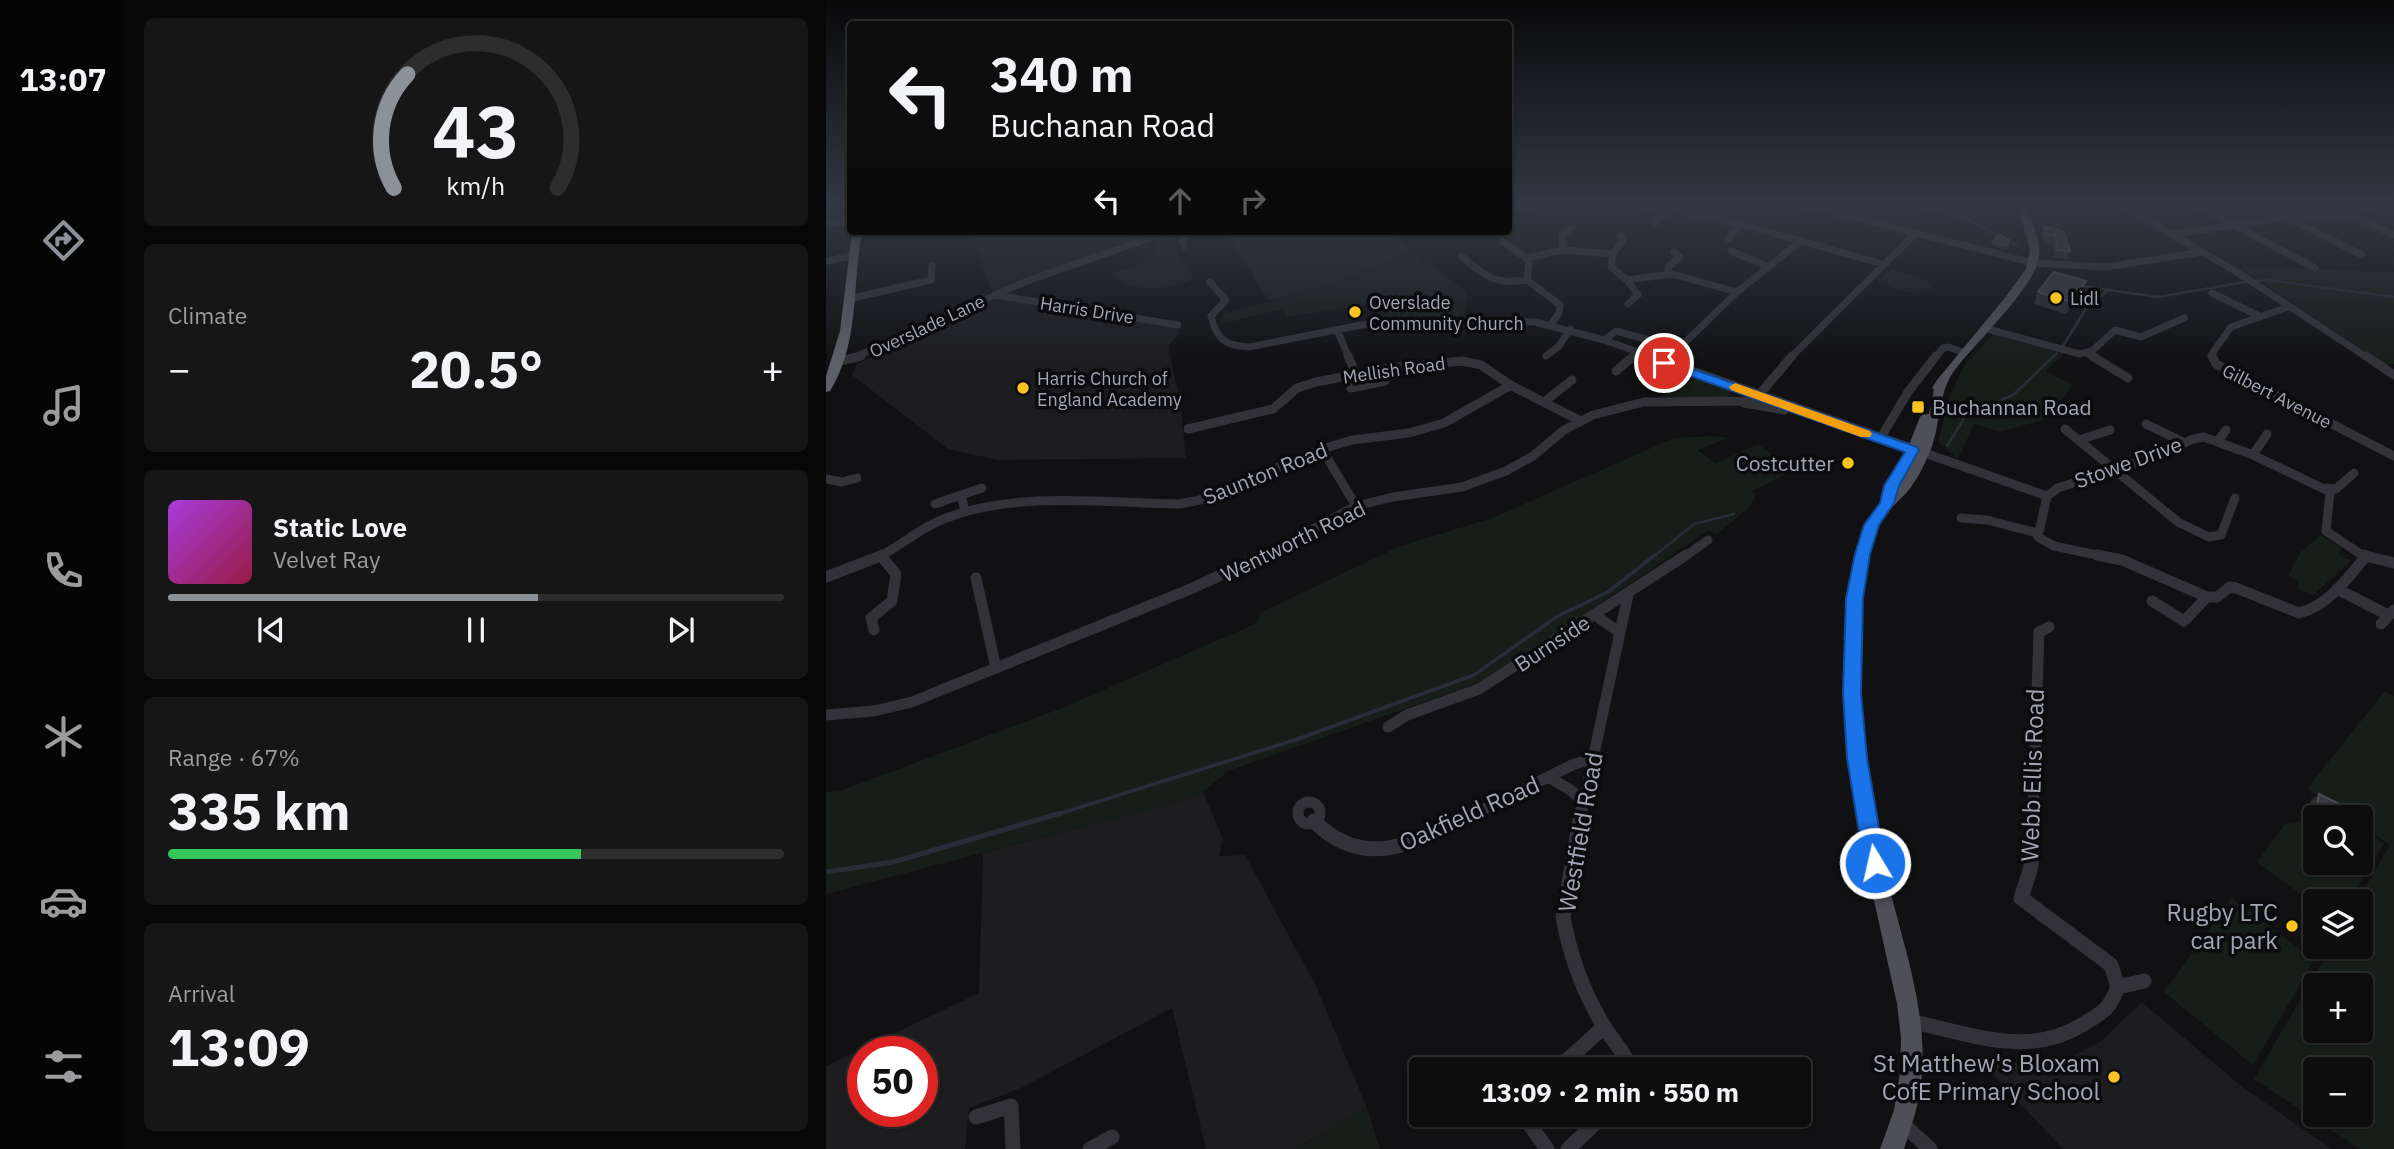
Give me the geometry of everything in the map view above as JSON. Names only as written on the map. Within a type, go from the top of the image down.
[{"type":"highway","points":[[826,388],[840,361],[848,326],[851,259]]},
{"type":"main road","points":[[1892,1149],[1903,1124],[1914,1064],[1913,1022],[1875,863],[1857,758],[1852,693],[1855,598],[1872,525],[1887,503],[1903,487],[1918,452],[1942,380],[1962,352],[2025,280],[2033,259]]},
{"type":"main road","points":[[1887,503],[1891,486],[1918,452]]},
{"type":"street","name":"Overslade Lane","points":[[840,361],[863,356],[1027,281],[1088,259]]},
{"type":"street","points":[[1464,259],[1491,281],[1504,283],[1527,280],[1559,303],[1559,313],[1551,325]]},
{"type":"street","points":[[1526,259],[1529,263],[1527,280]]},
{"type":"street","points":[[1612,259],[1611,267],[1638,292],[1635,302]]},
{"type":"street","points":[[1668,273],[1668,267],[1676,259]]},
{"type":"street","points":[[1754,259],[1769,267]]},
{"type":"street","points":[[1664,363],[1737,292],[1779,259]]},
{"type":"street","points":[[1865,259],[1883,264]]},
{"type":"street","points":[[1759,395],[1799,348],[1889,259]]},
{"type":"street","points":[[2011,259],[2034,263],[2106,267],[2160,259]]},
{"type":"street","points":[[2212,259],[2391,372]]},
{"type":"street","points":[[2298,259],[2315,268]]},
{"type":"street","points":[[849,299],[931,280],[932,264]]},
{"type":"street","points":[[1627,280],[1668,273],[1737,292]]},
{"type":"street","points":[[1210,282],[1226,300],[1212,316],[1216,336],[1231,345],[1249,347],[1373,324],[1465,320],[1521,321],[1570,329],[1880,439],[2029,487],[2047,496],[2038,533],[2038,537],[2047,544],[2114,557],[2207,597],[2217,597],[2230,587],[2299,613],[2307,613],[2337,589],[2366,556]]},
{"type":"street","points":[[2200,296],[2216,292],[2259,316]]},
{"type":"street","name":"Harris Drive","points":[[995,295],[1178,325]]},
{"type":"street","name":"Gilbert Avenue","points":[[2288,307],[2259,316],[2227,331],[2211,355],[2216,364],[2394,456]]},
{"type":"street","points":[[1984,328],[2075,354],[2093,350],[2111,331],[2129,332],[2141,337],[2183,318]]},
{"type":"street","points":[[1546,356],[1559,346],[1570,329]]},
{"type":"street","points":[[1337,330],[1356,374]]},
{"type":"street","points":[[1604,340],[1616,331],[1649,340]]},
{"type":"street","points":[[1206,340],[1216,336]]},
{"type":"street","points":[[1880,439],[1908,392],[1943,348],[1949,347],[1962,352]]},
{"type":"street","points":[[1616,371],[1638,353]]},
{"type":"street","points":[[2086,353],[2128,378]]},
{"type":"street","name":"Mellish Road","points":[[1188,429],[1205,421],[1273,409],[1286,402],[1298,387],[1356,374],[1436,362],[1468,362],[1491,370],[1511,385],[1578,420]]},
{"type":"street","points":[[1351,388],[1385,381],[1384,369]]},
{"type":"street","points":[[1544,402],[1572,380]]},
{"type":"street","name":"Saunton Road","points":[[826,577],[881,556],[927,526],[965,511],[1004,503],[1179,504],[1200,500],[1322,449],[1352,440],[1409,433],[1444,423],[1511,385]]},
{"type":"street","points":[[1719,401],[1735,398],[1746,391]]},
{"type":"street","name":"Wentworth Road","points":[[826,716],[874,711],[912,702],[1193,588],[1242,566],[1356,506],[1480,482],[1533,456],[1578,420],[1644,402],[1742,402],[1759,395]]},
{"type":"street","points":[[1742,402],[1811,414]]},
{"type":"street","points":[[2146,424],[2185,443]]},
{"type":"street","points":[[2064,429],[2174,519],[2203,535],[2214,537],[2221,534],[2235,498]]},
{"type":"street","points":[[2079,440],[2110,430]]},
{"type":"street","points":[[2218,442],[2226,430]]},
{"type":"street","points":[[2253,455],[2267,434]]},
{"type":"street","name":"Stowe Drive","points":[[2047,496],[2069,483],[2156,457],[2201,436],[2253,455],[2279,461],[2327,488]]},
{"type":"street","points":[[1322,449],[1356,506]]},
{"type":"street","points":[[2354,473],[2336,489],[2327,488],[2330,496],[2326,529],[2328,534],[2366,556],[2394,563]]},
{"type":"street","points":[[826,479],[842,482],[858,479]]},
{"type":"street","points":[[935,504],[982,488]]},
{"type":"street","points":[[961,495],[965,511]]},
{"type":"street","points":[[2219,506],[2231,511]]},
{"type":"street","points":[[1961,518],[1987,520],[2038,533]]},
{"type":"street","name":"Burnside","points":[[1388,727],[1407,715],[1479,689],[1629,595],[1708,540]]},
{"type":"street","points":[[874,630],[871,618],[892,601],[896,574],[881,556]]},
{"type":"street","points":[[976,578],[996,668]]},
{"type":"street","points":[[2337,589],[2388,617]]},
{"type":"street","name":"Westfield Road","points":[[1623,1057],[1604,1027],[1579,975],[1566,937],[1563,917],[1591,760],[1629,595]]},
{"type":"street","points":[[2152,601],[2185,621],[2207,597]]},
{"type":"street","points":[[1595,615],[1619,632]]},
{"type":"street","name":"Webb Ellis Road","points":[[2049,627],[2039,632],[2031,856],[2021,898],[2111,965],[2118,987]]},
{"type":"street","name":"Oakfield Road","points":[[1314,821],[1329,837],[1349,846],[1361,849],[1401,847],[1550,778],[1572,765],[1591,760]]},
{"type":"street","points":[[1550,778],[1572,791],[1584,804]]},
{"type":"street","points":[[1913,1022],[2010,1042],[2035,1043],[2063,1036],[2109,1008],[2118,987],[2144,981]]},
{"type":"street","points":[[1570,1057],[1604,1027]]},
{"type":"street","points":[[976,1117],[1012,1106],[1013,1149]]},
{"type":"street","points":[[1903,1124],[1930,1149]]},
{"type":"street","points":[[1531,1127],[1547,1149]]},
{"type":"street","points":[[1568,1149],[1591,1127]]},
{"type":"street","points":[[1090,1149],[1112,1137]]},
{"type":"shaded area","points":[[980,259],[1082,259],[992,293]]},
{"type":"shaded area","points":[[1181,259],[1193,277],[1190,281],[1171,286],[1140,288],[1121,282],[1113,276],[1116,272],[1152,260]]},
{"type":"shaded area","points":[[1242,259],[1393,259],[1335,284],[1269,301]]},
{"type":"shaded area","points":[[1393,259],[1422,259],[1468,292],[1464,317],[1383,320],[1381,302],[1288,317],[1282,309],[1220,324],[1223,314],[1335,284]]},
{"type":"shaded area","points":[[2238,267],[2394,272],[2394,364],[2386,365],[2377,360]]},
{"type":"shaded area","points":[[1891,269],[1928,280],[1933,287],[1927,291],[1913,293],[1877,282]]},
{"type":"shaded area","name":"Harris Church of England Academy","points":[[997,299],[1178,327],[1179,334],[1168,346],[1180,401],[1186,458],[997,460],[948,449],[852,375],[857,364]]},
{"type":"shaded area","points":[[1993,334],[2064,354],[2045,371],[2073,385],[2047,419],[2000,432],[1974,424],[1958,459],[1938,442],[1950,395],[1964,366]]},
{"type":"shaded area","points":[[1672,369],[1733,390],[1730,396],[1723,398],[1659,398],[1671,388],[1675,380]]},
{"type":"shaded area","points":[[1674,438],[1729,438],[1697,450],[1716,463],[1758,444],[1793,471],[1752,491],[1756,494],[1750,507],[1717,534],[1708,531],[1487,680],[1228,771],[1203,792],[1180,801],[826,894],[826,792],[840,791],[1062,708],[1257,623],[1260,613],[1398,547],[1492,518]]},
{"type":"shaded area","points":[[2321,535],[2342,548],[2338,554],[2351,561],[2313,595],[2297,588],[2299,581],[2288,576],[2301,552]]},
{"type":"shaded area","points":[[2385,691],[2394,696],[2394,1149],[2360,1149],[2327,1127],[2373,1127],[2373,1057],[2303,1057],[2303,1111],[2254,1079],[2303,995],[2303,1043],[2373,1043],[2373,973],[2316,973],[2324,959],[2373,959],[2373,889],[2364,889],[2390,845],[2373,833],[2373,805],[2331,805],[2307,789]]},
{"type":"shaded area","points":[[1203,792],[1223,839],[1219,856],[1245,855],[1316,986],[1367,1108],[1295,1149],[1206,1149],[1172,1008],[1023,1087],[969,1108],[965,1149],[826,1149],[826,1066],[847,1056],[847,1127],[938,1127],[938,1036],[889,1036],[979,993],[983,853],[1180,801]]},
{"type":"shaded area","points":[[2312,795],[2327,805],[2310,805]]},
{"type":"shaded area","points":[[2303,821],[2303,875],[2365,875],[2356,889],[2303,889],[2303,895],[2257,862],[2286,823]]},
{"type":"shaded area","points":[[2373,836],[2384,844],[2373,862]]},
{"type":"shaded area","points":[[2232,898],[2303,952],[2303,959],[2314,960],[2306,973],[2303,973],[2303,979],[2253,1065],[2164,992]]},
{"type":"shaded area","name":"St Matthew's Bloxam CofE Primary School","points":[[2142,1002],[2241,1086],[2332,1149],[2063,1149],[1975,1056],[2046,1069],[2100,1042]]},
{"type":"shaded area","points":[[1367,1108],[1380,1149],[1295,1149]]},
{"type":"building","points":[[2054,272],[2086,281],[2071,302],[2038,292]]},
{"type":"building","points":[[2319,794],[2342,805],[2317,805]]},
{"type":"waterway","points":[[2256,281],[2267,280],[2394,297]]},
{"type":"waterway","points":[[2081,286],[2158,297],[2245,282]]},
{"type":"waterway","points":[[2063,346],[2087,307],[2107,291]]},
{"type":"waterway","points":[[1947,446],[1967,414],[2013,395],[2057,353]]},
{"type":"waterway","points":[[1653,557],[1694,524],[1734,514]]},
{"type":"waterway","points":[[1055,815],[1295,740],[1474,675],[1558,616],[1608,592],[1655,555]]},
{"type":"waterway","points":[[826,872],[893,862],[1061,813]]},
{"type":"slow traffic","points":[[1735,387],[1866,434]]},
{"type":"place","name":"Lidl","points":[[2056,298]]},
{"type":"place","name":"Overslade Community Church","points":[[1355,312]]},
{"type":"place","name":"Harris Church of England Academy","points":[[1023,388]]},
{"type":"place","name":"Buchannan Road","points":[[1918,407]]},
{"type":"place","name":"Costcutter","points":[[1848,463]]},
{"type":"place","name":"Rugby LTC car park","points":[[2292,926]]},
{"type":"place","name":"St Matthew's Bloxam CofE Primary School","points":[[2114,1077]]},
{"type":"route","points":[[1664,363],[1913,450],[1891,486],[1887,503],[1872,525],[1862,554],[1855,598],[1852,693],[1857,758],[1875,863]]}]
